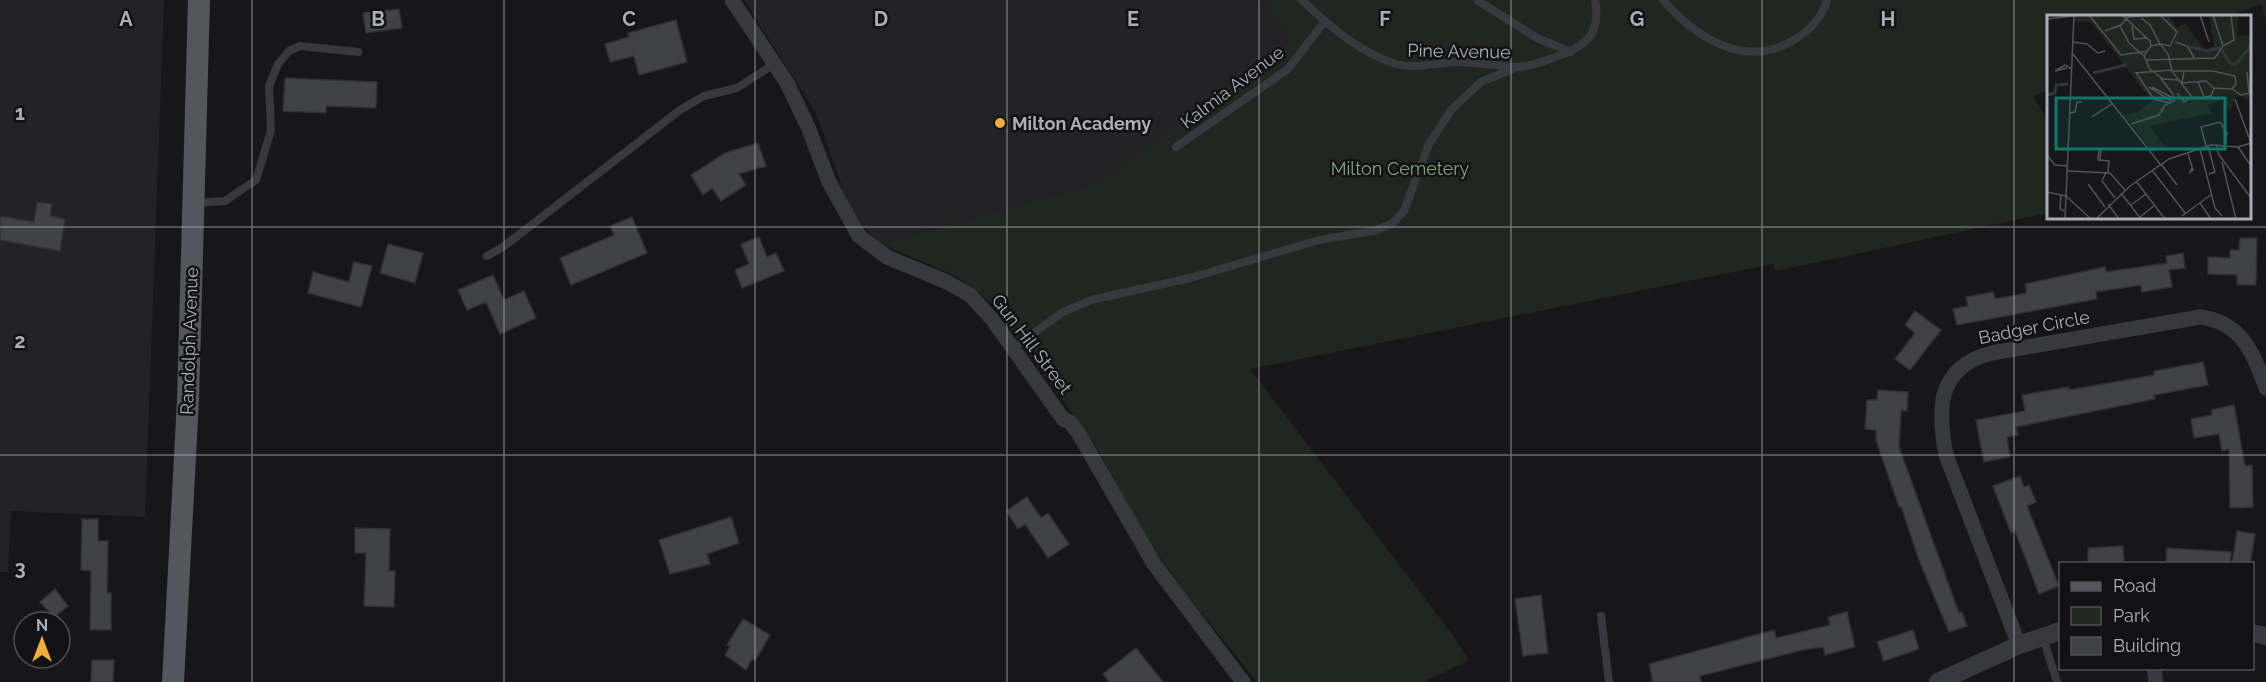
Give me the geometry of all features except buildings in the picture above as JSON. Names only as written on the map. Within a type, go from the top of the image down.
[{"type":"main road","name":"Randolph Avenue","points":[[173,682],[188,400],[199,0]]},
{"type":"street","name":"Gun Hill Street","points":[[732,0],[774,64],[801,111],[836,196],[860,236],[887,257],[947,282],[970,295],[985,310],[1063,419],[1070,422],[1087,446],[1160,573],[1243,682]]},
{"type":"street","name":"Badger Circle","points":[[2019,645],[1946,455],[1941,424],[1942,401],[1954,373],[1970,360],[1992,353],[2200,317],[2220,321],[2244,338],[2266,388]]},
{"type":"street","points":[[1938,682],[2019,645],[2059,632]]},
{"type":"lane","name":"Pine Avenue","points":[[1302,0],[1325,21],[1368,51],[1403,66],[1469,62],[1517,67],[1546,61],[1585,44],[1593,34],[1597,14],[1595,0]]},
{"type":"lane","points":[[1477,0],[1537,38],[1570,52]]},
{"type":"lane","points":[[1664,0],[1681,19],[1705,38],[1727,48],[1750,52],[1774,49],[1796,39],[1815,23],[1827,0]]},
{"type":"lane","name":"Kalmia Avenue","points":[[1176,147],[1288,69],[1325,21]]},
{"type":"lane","points":[[193,203],[225,201],[256,180],[270,130],[269,86],[278,64],[289,51],[300,46],[358,52]]},
{"type":"lane","points":[[487,256],[503,247],[685,106],[704,96],[737,88],[774,64]]},
{"type":"lane","points":[[1012,348],[1063,312],[1091,300],[1190,278],[1319,240],[1377,230],[1392,224],[1404,211],[1429,144],[1451,110],[1481,82],[1517,67]]},
{"type":"lane","points":[[1601,616],[1609,682]]},
{"type":"lane","points":[[2042,636],[2057,682]]},
{"type":"shaded area","points":[[0,0],[164,0],[145,517],[11,511],[8,572],[0,572]]},
{"type":"shaded area","name":"Milton Academy","points":[[744,0],[1262,0],[1292,39],[1099,182],[881,244],[864,228],[845,195],[816,113]]},
{"type":"green space","name":"Milton Cemetery","points":[[1262,0],[2266,0],[2266,19],[2261,4],[2233,15],[2047,15],[2047,90],[2033,97],[2047,119],[2047,213],[1776,271],[1773,264],[1250,369],[1452,634],[1469,660],[1424,682],[1257,682],[1186,594],[1143,534],[1095,444],[991,303],[956,276],[881,244],[1099,182],[1291,39]]},
{"type":"place","name":"Milton Academy","points":[[1000,123]]}]
